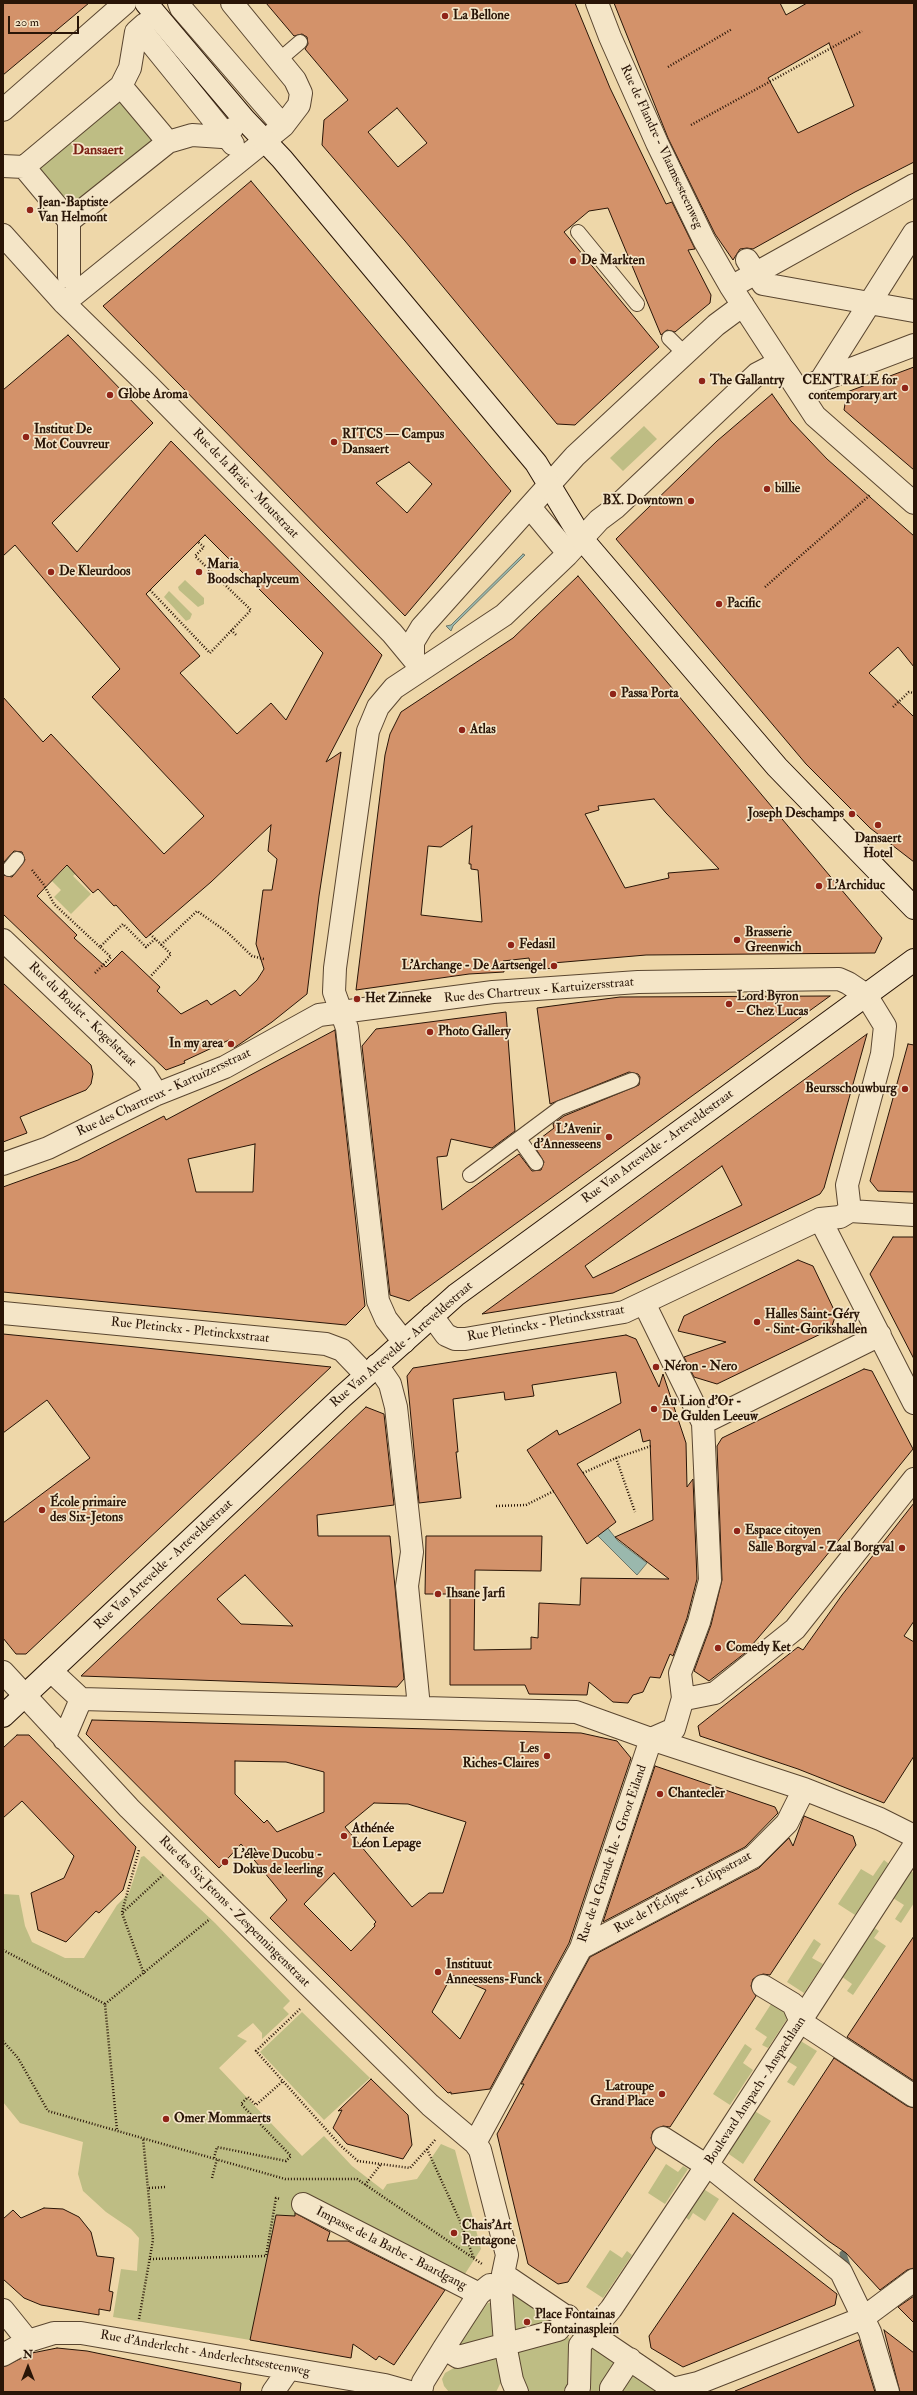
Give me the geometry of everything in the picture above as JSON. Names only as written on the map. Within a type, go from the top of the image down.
[{"type":"street","points":[[64,303],[283,126],[300,100],[300,93],[296,80],[232,3]]},
{"type":"street","name":"Rue de Flandre - Vlaamsesteenweg","points":[[597,3],[610,38],[657,143],[704,240],[737,296],[815,416],[886,480],[914,503]]},
{"type":"street","points":[[165,4],[265,111]]},
{"type":"street","points":[[165,4],[264,140],[536,463],[549,484],[572,543]]},
{"type":"street","points":[[3,166],[24,167],[121,86],[130,68],[133,22]]},
{"type":"street","points":[[3,110],[133,22]]},
{"type":"street","points":[[69,221],[168,142],[192,134],[231,137],[133,22]]},
{"type":"street","points":[[121,86],[168,142]]},
{"type":"street","points":[[24,167],[69,221],[69,277]]},
{"type":"street","points":[[417,662],[413,642],[422,627],[575,456],[716,325],[737,296],[751,267],[914,185]]},
{"type":"street","points":[[821,380],[914,233]]},
{"type":"street","name":"Rue de la Braie - Moutstraat","points":[[3,235],[64,303],[148,385],[417,662]]},
{"type":"street","points":[[751,267],[763,284],[914,311]]},
{"type":"street","points":[[797,390],[914,345]]},
{"type":"street","points":[[404,1342],[386,1319],[378,1301],[347,1028],[342,1010],[334,992],[334,980],[368,731],[378,707],[417,662],[504,615],[572,543],[615,508],[757,374],[780,362]]},
{"type":"street","points":[[533,511],[572,543],[777,767],[914,908]]},
{"type":"street","name":"Rue du Boulet - Kogelstraat","points":[[3,940],[145,1075],[157,1094]]},
{"type":"street","name":"Rue Van Artevelde - Arteveldestraat","points":[[3,1716],[371,1370],[456,1295],[914,960]]},
{"type":"street","name":"Rue des Chartreux - Kartuizersstraat","points":[[3,1164],[48,1148],[157,1094],[225,1067],[319,1015],[342,1010],[492,992],[638,982],[839,979],[866,995]]},
{"type":"street","points":[[866,995],[884,1026],[882,1054],[847,1185],[850,1211],[914,1215]]},
{"type":"street","name":"Rue Pletinckx - Pletinckxstraat","points":[[432,1316],[446,1335],[455,1338],[465,1338],[624,1312],[820,1219],[840,1217],[850,1211]]},
{"type":"street","points":[[820,1219],[914,1403]]},
{"type":"street","points":[[644,1303],[703,1423],[710,1580],[698,1622],[680,1673],[683,1698],[674,1729],[651,1739]]},
{"type":"street","name":"Rue Pletinckx - Pletinckxstraat","points":[[3,1313],[326,1344],[342,1350],[390,1384],[396,1407],[412,1552],[407,1586],[419,1707]]},
{"type":"street","points":[[703,1423],[880,1335]]},
{"type":"street","points":[[683,1698],[715,1693],[794,1629],[914,1479]]},
{"type":"street","name":"Rue des Six Jetons - Zespenningenstraat","points":[[3,1672],[129,1808],[430,2105],[475,2143]]},
{"type":"street","points":[[51,1672],[81,1699],[358,1705],[396,1708],[419,1707],[576,1712],[651,1739],[804,1789],[880,1819],[914,1836]]},
{"type":"street","points":[[64,1739],[81,1699]]},
{"type":"street","name":"Rue de la Grande Île - Groot Eiland","points":[[475,2143],[581,1948],[651,1739]]},
{"type":"street","name":"Rue de l'Éclipse - Eclipsstraat","points":[[581,1948],[753,1857],[787,1823],[804,1789]]},
{"type":"street","name":"Boulevard Anspach - Anspachlaan","points":[[580,2391],[580,2345],[611,2309],[801,2022],[914,1846]]},
{"type":"street","points":[[763,1986],[793,2004],[801,2022],[914,2096]]},
{"type":"street","points":[[663,2138],[707,2165],[841,2272],[870,2332],[888,2392]]},
{"type":"street","points":[[475,2143],[480,2150],[507,2255],[502,2282],[505,2344],[511,2388]]},
{"type":"street","name":"Impasse de la Barbe - Baardgang","points":[[303,2204],[480,2294]]},
{"type":"street","points":[[502,2282],[568,2316],[672,2390],[698,2383],[863,2318],[914,2280]]},
{"type":"street","points":[[421,2392],[423,2382],[480,2294],[502,2282]]},
{"type":"street","points":[[3,2310],[28,2341]]},
{"type":"street","points":[[450,2352],[458,2357],[558,2330],[568,2316]]},
{"type":"street","name":"Rue d'Anderlecht - Anderlechtsesteenweg","points":[[3,2355],[28,2341],[54,2333],[81,2334],[385,2385],[410,2392]]},
{"type":"street","points":[[611,2392],[611,2388],[630,2359]]},
{"type":"street","points":[[273,2392],[289,2369]]},
{"type":"lane","points":[[279,60],[300,42]]},
{"type":"lane","points":[[578,232],[637,304]]},
{"type":"lane","points":[[669,338],[684,354]]},
{"type":"lane","points":[[470,1175],[560,1108],[632,1080]]},
{"type":"lane","points":[[519,1139],[536,1163]]},
{"type":"path","points":[[668,67],[732,29]]},
{"type":"path","points":[[690,125],[862,31]]},
{"type":"path","points":[[766,587],[886,480]]},
{"type":"path","points":[[150,590],[210,653],[251,610],[195,556],[204,547],[198,542]]},
{"type":"path","points":[[231,630],[236,635]]},
{"type":"path","points":[[893,707],[909,692],[914,693]]},
{"type":"path","points":[[13,864],[37,875],[54,904],[111,957],[95,973]]},
{"type":"path","points":[[161,945],[198,911],[227,932],[252,956],[264,959]]},
{"type":"path","points":[[100,947],[122,924],[146,947],[155,939]]},
{"type":"path","points":[[150,934],[171,954],[150,977]]},
{"type":"path","points":[[584,1473],[616,1458],[651,1446]]},
{"type":"path","points":[[616,1458],[635,1512]]},
{"type":"path","points":[[496,1506],[526,1505],[554,1491]]},
{"type":"path","points":[[141,1845],[123,1902],[122,1913],[144,1974]]},
{"type":"path","points":[[122,1913],[167,1872]]},
{"type":"path","points":[[105,2004],[144,1974],[226,1904]]},
{"type":"path","points":[[3,1950],[105,2004]]},
{"type":"path","points":[[105,2004],[117,2130]]},
{"type":"path","points":[[300,2009],[256,2051],[328,2132],[358,2161],[410,2168],[439,2136]]},
{"type":"path","points":[[3,2041],[18,2058],[48,2111],[285,2180],[357,2179],[474,2260],[483,2264]]},
{"type":"path","points":[[212,2178],[215,2167],[217,2147],[286,2161],[291,2156],[241,2104],[248,2097],[256,2105],[283,2081]]},
{"type":"path","points":[[138,2326],[153,2240],[143,2138]]},
{"type":"path","points":[[427,2149],[460,2221],[474,2260]]},
{"type":"path","points":[[365,2185],[381,2164]]},
{"type":"path","points":[[149,2188],[166,2187]]},
{"type":"path","points":[[150,2259],[266,2256],[276,2198],[303,2204]]},
{"type":"shaded area","points":[[116,95],[158,143],[71,217],[29,168]]},
{"type":"shaded area","points":[[644,426],[657,439],[623,471],[610,458]]},
{"type":"shaded area","points":[[185,580],[204,598],[204,604],[198,607],[179,590],[178,587]]},
{"type":"shaded area","points":[[169,591],[192,614],[190,619],[186,621],[164,597]]},
{"type":"shaded area","points":[[70,863],[78,871],[73,876],[91,894],[71,914],[54,897],[61,890],[52,881]]},
{"type":"shaded area","points":[[144,1856],[215,1923],[290,2001],[283,2008],[289,2014],[262,2039],[262,2033],[253,2023],[237,2036],[247,2041],[219,2068],[302,2156],[324,2136],[352,2166],[383,2190],[387,2184],[417,2179],[441,2144],[455,2150],[481,2249],[461,2280],[296,2210],[295,2217],[276,2215],[250,2340],[113,2317],[121,2269],[137,2271],[139,2238],[131,2229],[106,2212],[83,2191],[78,2174],[83,2142],[20,2123],[3,2102],[3,1894],[19,1895],[25,1926],[32,1942],[65,1958],[84,1958],[117,1905],[129,1893],[141,1857]]},
{"type":"shaded area","points":[[884,1860],[889,1864],[855,1915],[838,1904],[861,1869],[873,1876]]},
{"type":"shaded area","points":[[910,1871],[914,1873],[914,1903],[901,1923],[895,1919],[904,1905],[893,1898]]},
{"type":"shaded area","points":[[873,1927],[879,1931],[874,1938],[886,1946],[853,1995],[847,1991],[852,1984],[841,1976]]},
{"type":"shaded area","points":[[814,1939],[821,1944],[812,1958],[823,1964],[804,1993],[787,1982]]},
{"type":"shaded area","points":[[773,2001],[791,2013],[768,2048],[762,2045],[767,2037],[755,2029]]},
{"type":"shaded area","points":[[302,2012],[370,2078],[324,2120],[260,2052]]},
{"type":"shaded area","points":[[799,2040],[817,2051],[794,2086],[787,2082],[797,2067],[786,2060]]},
{"type":"shaded area","points":[[745,2044],[752,2049],[743,2063],[753,2070],[730,2105],[713,2094]]},
{"type":"shaded area","points":[[753,2110],[771,2121],[743,2164],[726,2152]]},
{"type":"shaded area","points":[[666,2164],[678,2172],[683,2166],[688,2169],[665,2204],[648,2193]]},
{"type":"shaded area","points":[[702,2188],[719,2199],[705,2221],[693,2213],[689,2220],[684,2216]]},
{"type":"shaded area","points":[[610,2250],[622,2258],[627,2251],[632,2255],[603,2298],[586,2287]]},
{"type":"shaded area","points":[[515,2295],[535,2307],[548,2322],[513,2334],[511,2296]]},
{"type":"shaded area","points":[[488,2303],[493,2303],[496,2337],[467,2348],[458,2345],[458,2341]]},
{"type":"shaded area","points":[[567,2336],[572,2341],[570,2381],[563,2392],[523,2392],[516,2349]]},
{"type":"shaded area","points":[[590,2344],[612,2359],[615,2364],[598,2392],[592,2392],[590,2389],[588,2366]]},
{"type":"shaded area","points":[[501,2356],[503,2378],[496,2392],[449,2392],[444,2386],[442,2379],[445,2373],[461,2364]]},
{"type":"shaded area","points":[[632,2373],[657,2389],[656,2392],[617,2392]]},
{"type":"water","points":[[523,554],[525,555],[453,626],[451,631],[446,626],[451,625]]},
{"type":"water","points":[[602,1521],[618,1541],[647,1563],[637,1575],[591,1529]]},
{"type":"building","points":[[3,3],[89,3],[3,75]]},
{"type":"building","points":[[266,3],[575,3],[610,88],[666,204],[672,202],[695,249],[688,250],[711,295],[710,303],[675,332],[667,330],[661,335],[608,208],[589,211],[564,232],[659,347],[575,425],[557,424],[405,241],[322,145],[324,120],[348,100],[305,49],[308,44],[307,37],[302,34],[294,36]],"holes":[[[397,108],[427,143],[398,167],[368,132]]]},
{"type":"building","points":[[614,3],[780,3],[786,15],[807,3],[914,3],[914,162],[855,192],[753,249],[740,249],[733,260],[715,234],[668,138]],"holes":[[[829,43],[854,106],[798,133],[768,78]]]},
{"type":"building","points":[[251,181],[511,491],[405,616],[103,306]],"holes":[[[409,462],[432,484],[407,513],[376,483]]]},
{"type":"building","points":[[68,335],[153,423],[52,523],[77,552],[171,441],[382,655],[326,762],[341,752],[319,896],[307,994],[272,1022],[234,1048],[229,1040],[184,1061],[185,1063],[166,1070],[3,914],[3,875],[12,877],[25,860],[22,852],[14,851],[3,863],[3,697],[43,742],[51,734],[164,854],[204,816],[92,697],[120,669],[15,545],[3,556],[3,390]],"holes":[[[205,535],[323,653],[286,720],[271,703],[237,734],[180,673],[200,656],[146,594]],[[271,825],[268,851],[277,859],[272,890],[263,890],[256,944],[264,969],[257,980],[240,996],[235,990],[211,1005],[207,1000],[181,1014],[157,991],[160,987],[122,951],[106,967],[74,938],[77,935],[37,896],[67,865],[93,893],[98,889],[114,906],[116,905],[146,938],[211,882]]]},
{"type":"building","points":[[914,367],[914,470],[844,410],[847,392]]},
{"type":"building","points":[[772,394],[791,421],[827,459],[914,536],[914,667],[898,647],[869,673],[914,717],[914,862],[870,828],[806,764],[616,539],[717,441]]},
{"type":"building","points":[[578,576],[882,938],[875,953],[646,955],[553,963],[554,968],[531,970],[529,958],[503,961],[504,972],[469,974],[356,990],[385,755],[390,734],[401,712],[513,638]],"holes":[[[654,799],[666,813],[719,869],[668,873],[669,878],[625,888],[585,814],[599,810],[598,806]],[[472,826],[469,864],[471,864],[471,869],[478,870],[482,922],[421,915],[428,846],[441,847]]]},
{"type":"building","points":[[3,983],[91,1065],[93,1074],[91,1084],[86,1090],[20,1117],[27,1133],[3,1142]]},
{"type":"building","points":[[830,996],[409,1301],[390,1295],[362,1046],[376,1029],[506,1012],[515,1131],[492,1148],[451,1139],[447,1156],[437,1157],[442,1210],[519,1154],[532,1171],[541,1170],[544,1162],[533,1144],[554,1128],[553,1124],[564,1116],[639,1085],[640,1077],[638,1074],[629,1072],[550,1104],[537,1008],[620,997]]},
{"type":"building","points":[[335,1030],[365,1306],[346,1325],[3,1292],[3,1187],[78,1160],[164,1116],[166,1120]],"holes":[[[255,1144],[253,1192],[196,1192],[188,1159]]]},
{"type":"building","points":[[867,1034],[824,1188],[820,1194],[613,1293],[482,1314]],"holes":[[[722,1166],[742,1205],[593,1278],[585,1266]]]},
{"type":"building","points":[[908,1044],[914,1045],[914,1192],[878,1191],[870,1181]]},
{"type":"building","points":[[893,1237],[914,1237],[914,1359],[870,1274]]},
{"type":"building","name":"Halles Saint-Géry - Sint-Gorikshallen","points":[[798,1260],[813,1266],[836,1314],[831,1329],[717,1384],[694,1377],[684,1357],[726,1342],[678,1331],[684,1316]]},
{"type":"building","points":[[3,1334],[331,1367],[26,1654],[16,1654],[3,1638],[3,1523],[90,1458],[47,1400],[3,1433]]},
{"type":"building","points":[[626,1335],[636,1339],[659,1387],[663,1374],[686,1443],[687,1487],[693,1479],[697,1579],[687,1618],[673,1656],[670,1654],[660,1678],[650,1677],[643,1692],[633,1695],[628,1703],[613,1702],[589,1682],[587,1695],[529,1694],[525,1685],[450,1685],[450,1594],[425,1594],[426,1536],[542,1536],[541,1571],[475,1570],[474,1650],[531,1649],[531,1637],[538,1638],[539,1603],[580,1605],[581,1578],[669,1579],[615,1537],[653,1520],[650,1440],[643,1442],[640,1429],[577,1464],[616,1522],[587,1544],[527,1450],[557,1430],[559,1435],[621,1403],[616,1372],[532,1385],[534,1396],[505,1400],[504,1392],[453,1399],[458,1452],[456,1452],[461,1498],[419,1503],[407,1376],[413,1368]]},
{"type":"building","points":[[864,1369],[872,1371],[913,1449],[778,1615],[745,1653],[709,1681],[694,1671],[711,1625],[722,1580],[717,1446],[722,1438]]},
{"type":"building","points":[[366,1407],[384,1414],[394,1505],[317,1515],[318,1536],[390,1536],[404,1679],[397,1687],[81,1676]],"holes":[[[245,1575],[293,1626],[241,1624],[217,1599]]]},
{"type":"building","points":[[914,1503],[914,1621],[904,1636],[914,1642],[914,1756],[884,1803],[798,1769],[700,1736],[698,1726],[798,1647],[803,1650],[842,1595]]},
{"type":"building","points":[[92,1720],[581,1733],[617,1741],[631,1758],[569,1943],[490,2089],[451,2094],[451,2092],[448,2093],[270,1918],[287,1900],[241,1844],[219,1868],[86,1734]],"holes":[[[235,1761],[286,1762],[324,1772],[324,1812],[277,1832],[267,1820],[264,1823],[235,1794]],[[374,1803],[408,1804],[466,1822],[443,1893],[429,1893],[412,1907],[345,1827]],[[334,1873],[376,1922],[374,1924],[375,1926],[351,1951],[304,1904]],[[452,1975],[486,1990],[460,2039],[432,2012]]]},
{"type":"building","points":[[17,1735],[29,1735],[136,1847],[123,1890],[99,1913],[96,1911],[66,1942],[38,1930],[31,1893],[64,1878],[74,1856],[22,1801],[3,1818],[3,1748]]},
{"type":"building","points":[[655,1766],[775,1807],[778,1813],[745,1847],[603,1922]]},
{"type":"building","points":[[804,1816],[853,1836],[856,1845],[770,1975],[763,1974],[753,1979],[751,1986],[756,1996],[670,2127],[663,2126],[653,2131],[651,2138],[656,2148],[568,2282],[558,2284],[528,2264],[497,2134],[524,2084],[521,2084],[590,1957],[759,1868],[789,1838],[793,1846]]},
{"type":"building","points":[[914,1936],[914,2081],[847,2037]]},
{"type":"building","points":[[834,2058],[907,2106],[914,2108],[914,2268],[907,2270],[880,2290],[846,2253],[827,2240],[754,2180]]},
{"type":"building","points":[[371,2079],[408,2115],[412,2145],[403,2159],[347,2144],[333,2128],[342,2110],[338,2111]]},
{"type":"building","points":[[44,2208],[63,2209],[79,2217],[91,2232],[97,2256],[114,2258],[109,2291],[113,2292],[110,2311],[99,2309],[99,2315],[41,2305],[24,2298],[3,2279],[3,2219],[13,2210],[21,2218]]},
{"type":"building","points":[[295,2213],[330,2232],[327,2241],[348,2241],[445,2290],[394,2365],[379,2356],[376,2360],[353,2344],[351,2358],[250,2340],[276,2215],[295,2216]]},
{"type":"building","points":[[733,2213],[837,2294],[835,2305],[683,2367],[651,2348],[649,2336]]},
{"type":"building","points":[[914,2296],[914,2323],[898,2307]]},
{"type":"building","points":[[884,2330],[914,2353],[914,2392],[900,2392]]},
{"type":"building","points":[[859,2340],[875,2392],[735,2392],[735,2391]]},
{"type":"building","points":[[57,2348],[87,2351],[241,2383],[240,2392],[3,2392],[3,2367],[32,2353]]},
{"type":"waterway","points":[[843,2254],[849,2271]]},
{"type":"place","name":"La Bellone","points":[[445,16]]},
{"type":"place","name":"Jean-Baptiste Van Helmont","points":[[30,210]]},
{"type":"place","name":"De Markten","points":[[573,261]]},
{"type":"place","name":"The Gallantry","points":[[702,381]]},
{"type":"place","name":"CENTRALE for contemporary art","points":[[905,388]]},
{"type":"place","name":"Globe Aroma","points":[[110,395]]},
{"type":"place","name":"Institut De Mot Couvreur","points":[[26,437]]},
{"type":"place","name":"RITCS — Campus Dansaert","points":[[334,442]]},
{"type":"place","name":"billie","points":[[767,489]]},
{"type":"place","name":"BX. Downtown","points":[[691,501]]},
{"type":"place","name":"De Kleurdoos","points":[[51,572]]},
{"type":"place","name":"Maria Boodschaplyceum","points":[[199,572]]},
{"type":"place","name":"Pacific","points":[[719,604]]},
{"type":"place","name":"Passa Porta","points":[[613,694]]},
{"type":"place","name":"Atlas","points":[[462,730]]},
{"type":"place","name":"Joseph Deschamps","points":[[852,814]]},
{"type":"place","name":"Dansaert Hotel","points":[[878,825]]},
{"type":"place","name":"L'Archiduc","points":[[819,886]]},
{"type":"place","name":"Brasserie Greenwich","points":[[737,940]]},
{"type":"place","name":"Fedasil","points":[[511,945]]},
{"type":"place","name":"L’Archange - De Aartsengel","points":[[554,966]]},
{"type":"place","name":"Het Zinneke","points":[[357,999]]},
{"type":"place","name":"Lord Byron – Chez Lucas","points":[[729,1004]]},
{"type":"place","name":"Photo Gallery","points":[[430,1032]]},
{"type":"place","name":"In my area","points":[[231,1044]]},
{"type":"place","name":"Beursschouwburg","points":[[905,1089]]},
{"type":"place","name":"L'Avenir d'Annesseens","points":[[609,1137]]},
{"type":"place","name":"Halles Saint-Géry - Sint-Gorikshallen","points":[[757,1322]]},
{"type":"place","name":"Néron - Nero","points":[[656,1367]]},
{"type":"place","name":"Au Lion d'Or - De Gulden Leeuw","points":[[654,1409]]},
{"type":"place","name":"École primaire des Six-Jetons","points":[[42,1510]]},
{"type":"place","name":"Espace citoyen","points":[[737,1531]]},
{"type":"place","name":"Salle Borgval - Zaal Borgval","points":[[902,1548]]},
{"type":"place","name":"Ihsane Jarfi","points":[[438,1594]]},
{"type":"place","name":"Comedy Ket","points":[[718,1648]]},
{"type":"place","name":"Les Riches-Claires","points":[[547,1756]]},
{"type":"place","name":"Chantecler","points":[[660,1794]]},
{"type":"place","name":"Athénée Léon Lepage","points":[[344,1836]]},
{"type":"place","name":"L’élève Ducobu - Dokus de leerling","points":[[225,1862]]},
{"type":"place","name":"Instituut Anneessens-Funck","points":[[438,1972]]},
{"type":"place","name":"Latroupe Grand Place","points":[[662,2094]]},
{"type":"place","name":"Omer Mommaerts","points":[[166,2119]]},
{"type":"place","name":"Chais'Art Pentagone","points":[[454,2233]]},
{"type":"place","name":"Place Fontainas - Fontainasplein","points":[[527,2322]]},
{"type":"district","name":"Dansaert","points":[[98,151]]}]
